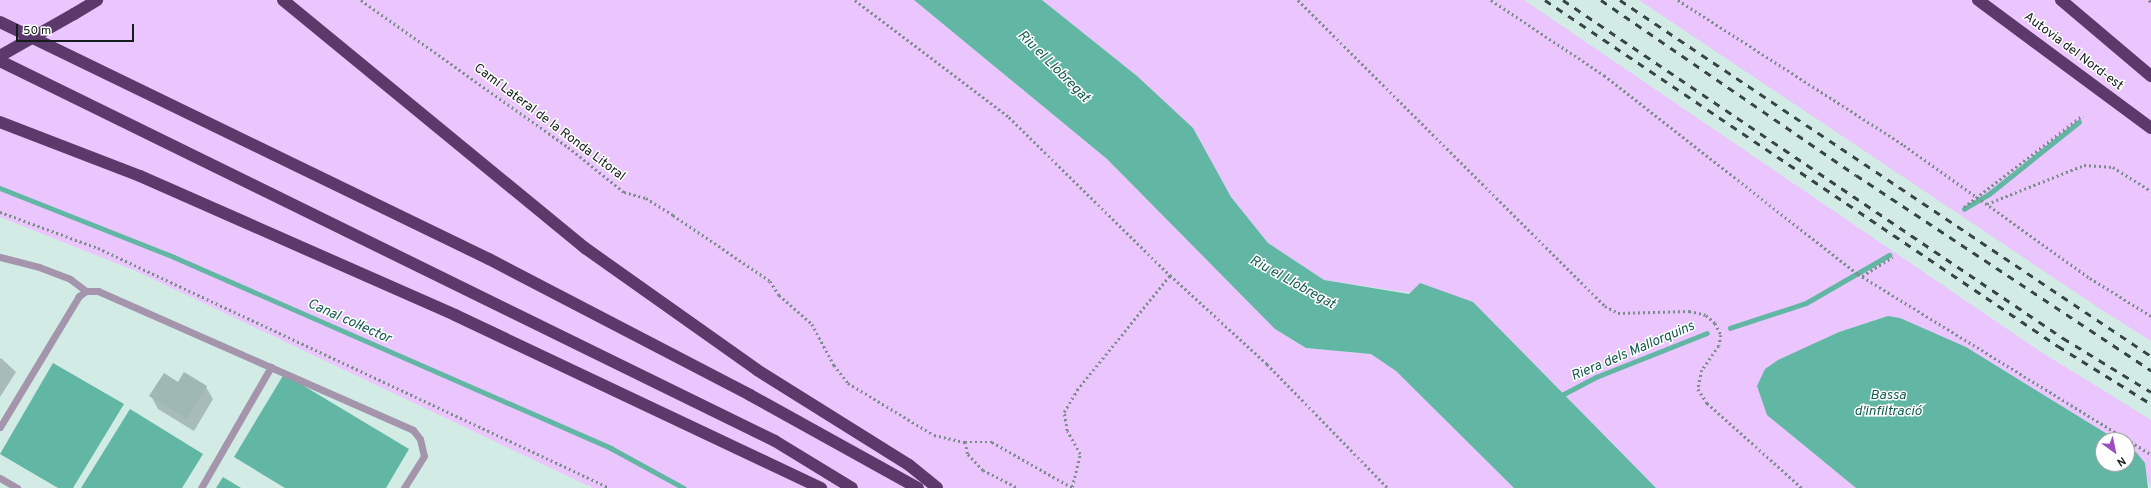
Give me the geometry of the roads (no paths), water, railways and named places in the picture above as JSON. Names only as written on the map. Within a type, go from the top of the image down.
[{"type":"highway","points":[[0,56],[97,0]]},
{"type":"highway","points":[[283,0],[585,248],[758,370],[910,465],[937,488]]},
{"type":"highway","name":"Autovia del Nord-est","points":[[1978,0],[2151,128]]},
{"type":"highway","points":[[2061,0],[2151,76]]},
{"type":"highway","points":[[0,22],[489,259],[750,395],[918,488]]},
{"type":"highway","points":[[0,61],[775,441],[852,488]]},
{"type":"highway","points":[[0,122],[140,176],[455,315],[821,488]]},
{"type":"lane","points":[[0,257],[39,267],[70,279],[86,291]]},
{"type":"lane","points":[[0,427],[79,296],[86,291],[98,290],[413,430],[420,439],[424,456],[404,488]]},
{"type":"lane","points":[[201,488],[271,367]]},
{"type":"lane","points":[[0,478],[17,488]]},
{"type":"water","name":"Riu el Llobregat","points":[[914,0],[1042,0],[1137,76],[1193,128],[1231,197],[1268,243],[1324,280],[1409,294],[1420,283],[1473,302],[1656,488],[1514,488],[1396,371],[1371,354],[1306,348],[1275,329],[1107,159]]},
{"type":"water","name":"Bassa d'infiltració","points":[[1888,316],[1900,318],[1966,347],[2104,432],[2095,432],[2095,472],[2135,472],[2135,451],[2136,452],[2145,463],[2148,488],[1856,488],[1767,415],[1757,386],[1765,369],[1778,360],[1839,332]]},
{"type":"water","points":[[53,363],[124,404],[73,488],[58,488],[0,454]]},
{"type":"water","points":[[284,374],[409,449],[386,488],[285,488],[234,457]]},
{"type":"water","points":[[130,409],[203,454],[182,488],[81,488]]},
{"type":"water","points":[[223,477],[241,488],[216,488]]},
{"type":"waterway","name":"Riera dels Mallorquins","points":[[1964,209],[1989,194],[2079,122]]},
{"type":"waterway","name":"Canal col·lector","points":[[0,188],[174,257],[611,448],[684,488]]},
{"type":"waterway","name":"Riera dels Mallorquins","points":[[1730,328],[1806,303],[1889,255]]},
{"type":"waterway","name":"Riera dels Mallorquins","points":[[1558,397],[1596,377],[1707,333]]},
{"type":"railway","points":[[1545,0],[2058,346],[2151,404]]},
{"type":"railway","points":[[1563,0],[2063,338],[2151,392]]},
{"type":"railway","points":[[1601,0],[1856,175],[2151,370]]},
{"type":"railway","points":[[1620,0],[2151,356]]}]
